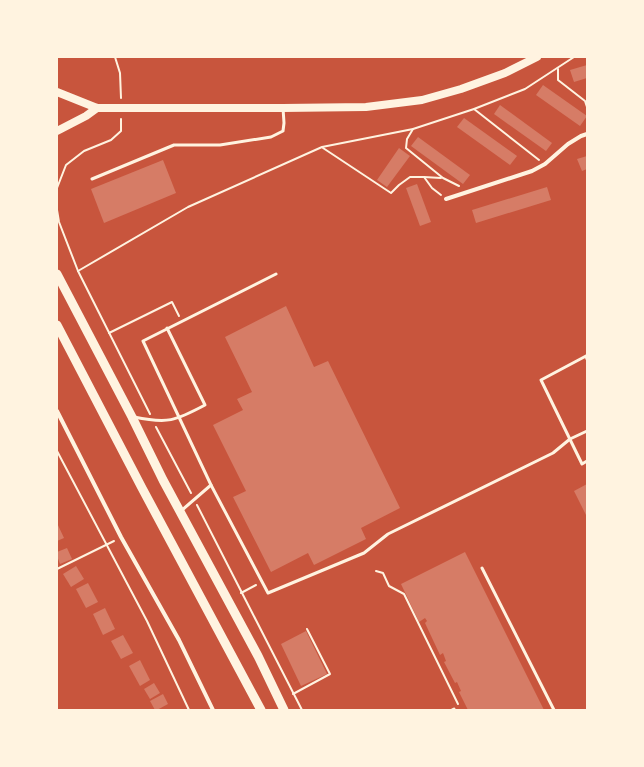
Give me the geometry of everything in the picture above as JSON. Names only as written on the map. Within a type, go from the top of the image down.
[{"type":"highway","points":[[57,274],[180,512],[258,656],[284,710]]},
{"type":"highway","points":[[57,325],[142,488],[261,710]]},
{"type":"main road","points":[[57,92],[97,108],[366,107],[422,100],[461,90],[505,73],[537,57]]},
{"type":"main road","points":[[57,131],[86,116],[97,108]]},
{"type":"street","points":[[446,199],[532,171],[545,164],[568,144],[587,134]]},
{"type":"street","points":[[57,410],[121,538],[179,640],[213,710]]},
{"type":"lane","points":[[92,179],[174,145],[220,145],[271,137],[283,131],[284,108]]},
{"type":"lane","points":[[276,274],[143,341],[211,485],[268,593],[364,553],[388,534],[553,453],[570,439],[587,431]]},
{"type":"lane","points":[[132,417],[153,421],[179,418],[205,406],[167,328]]},
{"type":"lane","points":[[587,359],[586,356],[541,380],[582,464],[587,461]]},
{"type":"lane","points":[[180,512],[211,485]]},
{"type":"lane","points":[[482,568],[554,710]]},
{"type":"path","points":[[116,57],[120,73],[121,98]]},
{"type":"path","points":[[78,271],[188,207],[322,147],[413,129],[474,109],[525,89],[574,57]]},
{"type":"path","points":[[558,68],[558,80],[585,101],[587,107]]},
{"type":"path","points":[[474,109],[545,164]]},
{"type":"path","points":[[57,188],[66,165],[84,152],[111,140],[121,131],[121,119]]},
{"type":"path","points":[[413,129],[407,139],[406,148],[443,178],[468,191]]},
{"type":"path","points":[[322,147],[391,194],[398,185],[410,177],[443,178]]},
{"type":"path","points":[[424,177],[432,188],[446,199]]},
{"type":"path","points":[[57,210],[59,222],[78,271],[108,333],[302,710]]},
{"type":"path","points":[[108,333],[172,302],[181,321]]},
{"type":"path","points":[[57,451],[147,621],[189,710]]},
{"type":"path","points":[[57,569],[121,538]]},
{"type":"path","points":[[376,572],[383,572],[389,586],[404,594],[462,710]]},
{"type":"path","points":[[241,593],[263,581]]},
{"type":"path","points":[[294,694],[330,674],[307,629]]},
{"type":"building","points":[[587,65],[587,78],[574,82],[570,70]]},
{"type":"building","points":[[543,85],[587,116],[580,126],[536,95]]},
{"type":"building","points":[[500,105],[552,143],[546,151],[494,114]]},
{"type":"building","points":[[464,118],[517,156],[510,165],[457,127]]},
{"type":"building","points":[[418,137],[470,175],[463,184],[411,146]]},
{"type":"building","points":[[399,148],[410,156],[387,187],[377,180]]},
{"type":"building","points":[[587,156],[587,169],[582,171],[577,159]]},
{"type":"building","points":[[163,160],[176,193],[104,223],[91,189]]},
{"type":"building","points":[[417,184],[431,222],[420,226],[406,188]]},
{"type":"building","points":[[547,187],[551,200],[476,223],[472,210]]},
{"type":"building","points":[[286,306],[314,367],[328,361],[400,508],[361,528],[366,539],[314,565],[308,553],[271,572],[233,497],[246,491],[213,425],[243,410],[237,399],[252,392],[225,337]]},
{"type":"building","points":[[587,484],[587,517],[574,491]]},
{"type":"building","points":[[57,523],[64,538],[57,541]]},
{"type":"building","points":[[67,548],[72,559],[60,564],[57,552]]},
{"type":"building","points":[[465,552],[544,710],[468,710],[459,692],[461,691],[457,682],[455,683],[444,662],[446,661],[443,653],[440,655],[425,623],[427,621],[425,618],[419,622],[401,584]]},
{"type":"building","points":[[76,566],[84,579],[71,587],[63,574]]},
{"type":"building","points":[[88,583],[98,602],[86,608],[76,589]]},
{"type":"building","points":[[105,608],[115,629],[103,635],[93,614]]},
{"type":"building","points":[[306,631],[327,674],[301,686],[281,644]]},
{"type":"building","points":[[123,635],[133,653],[121,659],[111,641]]},
{"type":"building","points":[[140,660],[150,680],[140,686],[129,666]]},
{"type":"building","points":[[154,683],[160,693],[150,699],[144,689]]},
{"type":"building","points":[[163,694],[168,704],[155,710],[150,701]]}]
